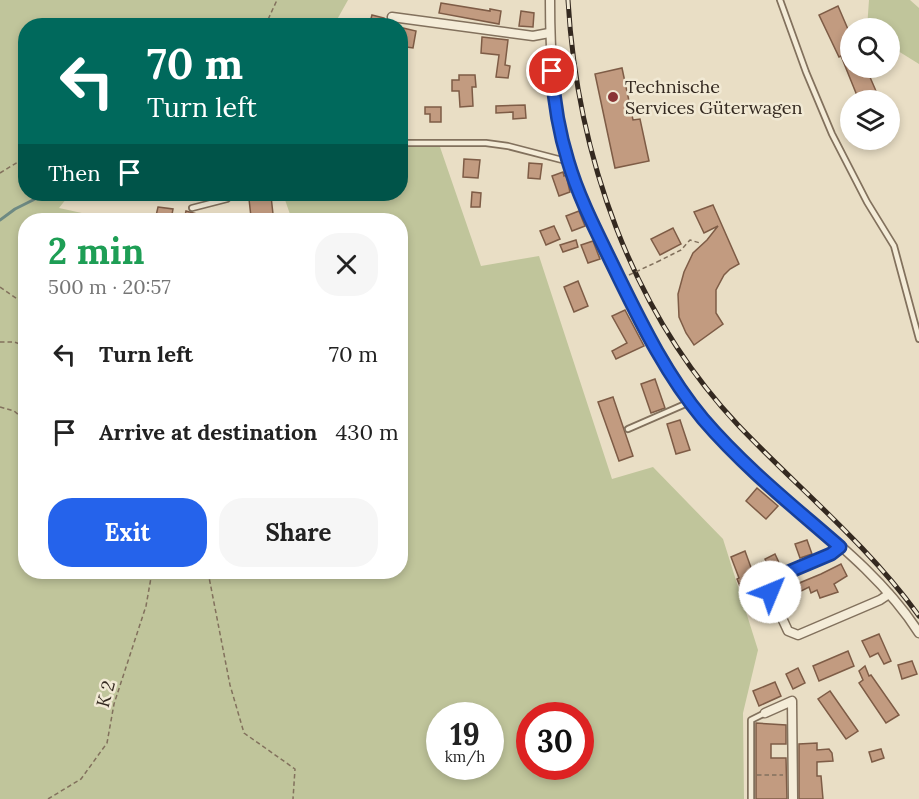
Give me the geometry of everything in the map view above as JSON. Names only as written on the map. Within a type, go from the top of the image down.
[{"type":"street","points":[[550,0],[549,33],[554,93],[567,160],[591,219],[660,358],[690,402],[717,435],[889,594],[919,633]]},
{"type":"street","points":[[392,17],[399,18]]},
{"type":"street","points":[[408,19],[533,36],[549,33]]},
{"type":"street","points":[[840,547],[831,554],[779,576],[774,581],[770,592],[788,631],[798,634],[810,630],[889,594]]},
{"type":"street","points":[[765,713],[792,701],[793,799]]},
{"type":"lane","points":[[780,0],[806,72],[832,134],[867,202],[894,246],[919,339]]},
{"type":"lane","points":[[408,142],[486,143],[567,160]]},
{"type":"lane","points":[[192,208],[219,201]]},
{"type":"lane","points":[[628,429],[690,402]]},
{"type":"lane","points":[[751,799],[751,720],[765,713]]},
{"type":"path","points":[[269,18],[277,0]]},
{"type":"path","points":[[0,173],[18,162]]},
{"type":"path","points":[[629,275],[681,250],[690,240],[700,243]]},
{"type":"path","points":[[0,287],[18,299]]},
{"type":"path","points":[[0,342],[18,343]]},
{"type":"path","points":[[0,408],[14,411],[18,414]]},
{"type":"path","name":"K 2","points":[[48,799],[81,779],[107,743],[114,704],[146,606],[151,579]]},
{"type":"path","points":[[209,579],[230,685],[244,734],[295,769],[293,799]]},
{"type":"path","points":[[751,775],[792,775]]},
{"type":"green space","points":[[0,0],[348,0],[338,18],[18,18],[18,201],[64,201],[59,208],[82,213],[18,213],[18,579],[408,579],[408,213],[290,213],[285,201],[408,201],[408,147],[440,147],[481,266],[539,256],[612,479],[653,467],[723,539],[758,650],[743,713],[744,799],[0,799]]},
{"type":"green space","points":[[869,0],[910,0],[919,8],[919,64],[900,52],[900,18],[868,18]]},
{"type":"building","points":[[441,3],[501,11],[499,24],[439,13]]},
{"type":"building","points":[[838,6],[843,18],[840,18],[839,57],[819,15]]},
{"type":"building","points":[[521,11],[534,13],[533,27],[519,26]]},
{"type":"building","points":[[408,29],[416,31],[413,48],[408,47]]},
{"type":"building","points":[[482,37],[508,40],[505,65],[510,66],[508,78],[496,77],[499,55],[481,53]]},
{"type":"building","name":"Technische Services Güterwagen","points":[[622,68],[633,120],[640,119],[649,161],[615,168],[595,74]]},
{"type":"building","points":[[459,75],[475,75],[476,87],[472,87],[473,106],[460,107],[459,91],[452,91],[452,80],[459,80]]},
{"type":"building","points":[[850,78],[870,78],[876,90],[855,90]]},
{"type":"building","points":[[525,105],[526,118],[513,119],[513,112],[496,113],[496,106]]},
{"type":"building","points":[[425,107],[441,107],[441,122],[430,122],[430,114],[425,114]]},
{"type":"building","points":[[464,159],[480,160],[478,178],[463,177]]},
{"type":"building","points":[[529,163],[542,164],[540,179],[528,178]]},
{"type":"building","points":[[563,172],[564,176],[566,175],[570,192],[559,196],[552,176]]},
{"type":"building","points":[[472,192],[481,193],[480,207],[471,207]]},
{"type":"building","points":[[249,201],[272,201],[273,213],[251,213]]},
{"type":"building","points":[[713,205],[739,264],[724,275],[716,290],[716,313],[723,324],[694,345],[679,317],[678,294],[684,272],[693,253],[718,226],[704,233],[694,212]]},
{"type":"building","points":[[158,207],[173,209],[172,213],[157,213]]},
{"type":"building","points":[[579,211],[585,226],[572,231],[566,216]]},
{"type":"building","points":[[554,226],[560,239],[546,245],[540,231]]},
{"type":"building","points":[[673,228],[681,244],[660,255],[651,239]]},
{"type":"building","points":[[576,240],[578,247],[563,252],[560,245]]},
{"type":"building","points":[[593,241],[600,259],[588,263],[581,245]]},
{"type":"building","points":[[578,281],[588,306],[574,312],[564,287]]},
{"type":"building","points":[[625,310],[644,346],[616,359],[612,351],[627,343],[612,316]]},
{"type":"building","points":[[655,379],[665,408],[651,413],[641,384]]},
{"type":"building","points":[[613,397],[633,456],[619,461],[598,402]]},
{"type":"building","points":[[680,420],[690,450],[676,454],[667,424]]},
{"type":"building","points":[[757,488],[778,506],[766,519],[746,501]]},
{"type":"building","points":[[807,540],[812,554],[800,558],[795,544]]},
{"type":"building","points":[[745,551],[768,609],[757,613],[747,583],[740,586],[731,557]]},
{"type":"building","points":[[775,554],[781,567],[771,572],[765,559]]},
{"type":"building","points":[[841,564],[847,576],[834,584],[838,592],[820,598],[817,590],[811,593],[809,587],[795,594],[798,599],[786,604],[780,591]]},
{"type":"building","points":[[879,634],[891,661],[884,664],[878,653],[870,657],[862,641]]},
{"type":"building","points":[[848,651],[854,666],[819,681],[813,666]]},
{"type":"building","points":[[912,661],[917,674],[902,679],[898,665]]},
{"type":"building","points":[[865,666],[869,676],[871,675],[899,715],[886,723],[859,683],[863,680],[859,671]]},
{"type":"building","points":[[798,668],[805,683],[793,689],[786,674]]},
{"type":"building","points":[[775,682],[781,696],[759,706],[753,691]]},
{"type":"building","points":[[830,691],[858,731],[846,739],[818,699]]},
{"type":"building","points":[[756,723],[786,725],[786,744],[771,744],[771,758],[786,758],[787,799],[756,799]]},
{"type":"building","points":[[817,743],[817,750],[829,749],[833,761],[817,762],[817,776],[821,776],[823,799],[799,799],[799,744]]},
{"type":"building","points":[[881,749],[884,758],[872,762],[869,752]]},
{"type":"waterway","points":[[0,220],[31,201]]},
{"type":"railway","points":[[568,0],[583,116],[598,173],[616,228],[640,281],[668,332],[700,380],[738,425],[855,541],[919,616]]},
{"type":"place","name":"Technische Services Güterwagen","points":[[613,97]]},
{"type":"route","points":[[552,71],[560,130],[567,160],[591,219],[654,348],[690,402],[717,435],[765,482],[840,547],[831,554],[779,576],[774,581],[770,592]]}]
